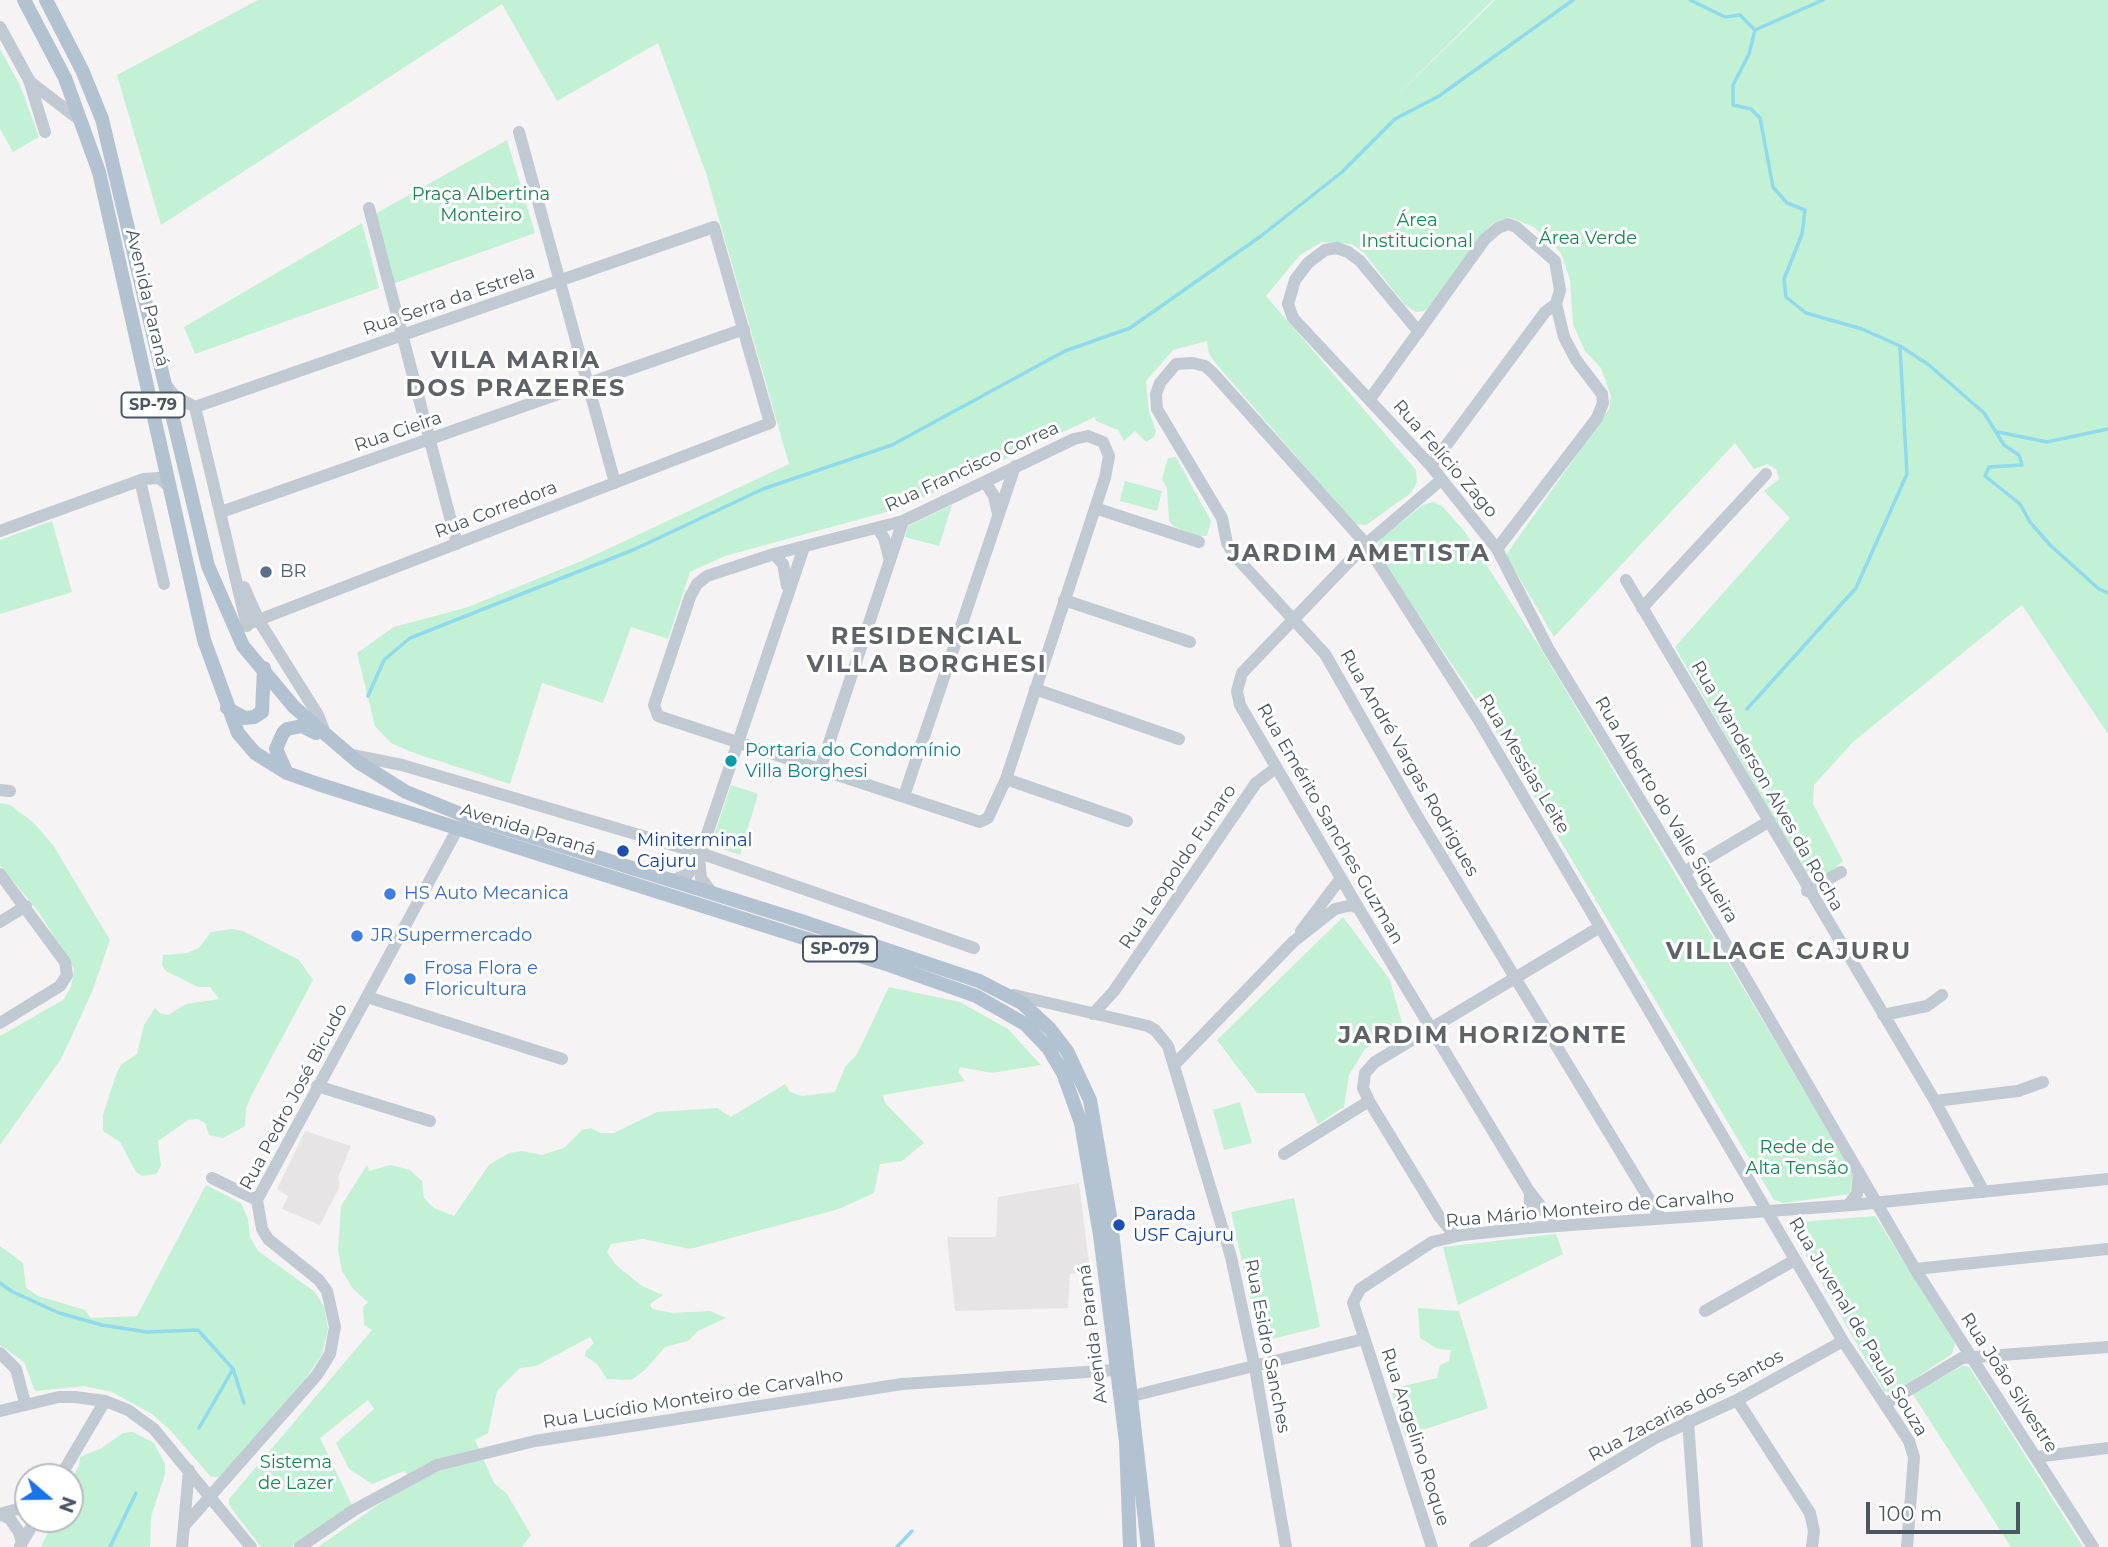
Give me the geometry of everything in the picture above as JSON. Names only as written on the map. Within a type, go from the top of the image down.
[{"type":"main road","name":"Avenida Paraná","points":[[24,0],[65,78],[84,123],[99,172],[204,640],[238,733],[255,753],[287,773],[875,960],[976,996],[1025,1024],[1053,1055],[1070,1086],[1079,1111],[1100,1235],[1126,1442],[1131,1544]]},
{"type":"main road","name":"Avenida Paraná","points":[[46,0],[82,70],[102,119],[208,566],[247,625],[243,646],[294,707],[327,738],[390,784],[440,806],[881,947],[1001,990],[1022,1003],[1050,1029],[1075,1065],[1090,1100],[1111,1222],[1148,1547]]},
{"type":"main road","points":[[227,708],[245,718],[262,712],[264,668]]},
{"type":"main road","name":"SP-079","points":[[287,773],[276,749],[287,729],[302,726],[327,738]]},
{"type":"street","points":[[0,27],[29,80],[45,132]]},
{"type":"street","points":[[29,80],[84,123]]},
{"type":"street","points":[[519,132],[615,483]]},
{"type":"street","points":[[369,208],[457,544]]},
{"type":"street","points":[[1370,398],[1485,239],[1498,228],[1508,224],[1517,227],[1555,261],[1560,290],[1556,304],[1570,349],[1602,394],[1601,411],[1497,549]]},
{"type":"street","name":"Rua Serra da Estrela","points":[[195,407],[714,228],[744,329]]},
{"type":"street","name":"Rua Felício Zago","points":[[1419,332],[1360,261],[1337,248],[1325,250],[1308,263],[1295,280],[1288,304],[1289,312],[1431,466],[1497,549],[1548,648]]},
{"type":"street","points":[[1431,466],[1545,312],[1556,304]]},
{"type":"street","name":"Rua Cieira","points":[[221,512],[744,329]]},
{"type":"street","name":"Rua Corredora","points":[[247,625],[770,423],[744,329]]},
{"type":"street","name":"Rua André Vargas Rodrigues","points":[[1205,366],[1176,364],[1160,383],[1156,394],[1157,408],[1222,518],[1227,544],[1325,654],[1416,814],[1660,1217]]},
{"type":"street","name":"Rua Messias Leite","points":[[1205,366],[1366,544],[1478,719],[1768,1211]]},
{"type":"street","name":"Avenida Paraná","points":[[164,382],[175,396],[195,407],[247,625],[318,715],[327,738]]},
{"type":"street","name":"Rua Francisco Correa","points":[[736,743],[665,720],[658,716],[654,705],[697,584],[707,576],[774,554],[903,521],[1015,466],[1074,439],[1088,436],[1103,442],[1109,456],[1095,508]]},
{"type":"street","points":[[142,480],[155,471],[163,453]]},
{"type":"street","points":[[904,796],[1015,466]]},
{"type":"street","points":[[1642,608],[1766,474]]},
{"type":"street","points":[[0,531],[142,480],[160,478],[170,487]]},
{"type":"street","points":[[142,480],[164,584]]},
{"type":"street","name":"Rua Emérito Sanches Guzman","points":[[1441,480],[1366,544],[1242,673],[1237,684],[1240,705],[1529,1191],[1556,1226]]},
{"type":"street","points":[[985,482],[994,496],[998,518]]},
{"type":"street","points":[[736,743],[821,767],[981,822],[988,818],[1006,779],[1095,508],[1199,542]]},
{"type":"street","points":[[821,767],[903,521]]},
{"type":"street","points":[[878,529],[884,538],[890,561]]},
{"type":"street","points":[[671,881],[688,874],[700,855],[787,590],[804,547]]},
{"type":"street","points":[[774,554],[783,564],[787,590]]},
{"type":"street","name":"Rua Wanderson Alves da Rocha","points":[[1626,580],[1807,891],[1935,1101],[1984,1192]]},
{"type":"street","points":[[1063,600],[1190,642]]},
{"type":"street","name":"Rua Alberto do Valle Siqueira","points":[[1548,648],[1684,872],[1877,1203]]},
{"type":"street","points":[[1035,689],[1179,738]]},
{"type":"street","points":[[347,754],[402,765],[700,855],[974,948]]},
{"type":"street","name":"Rua Leopoldo Funaro","points":[[1093,1014],[1114,991],[1256,783],[1276,768]]},
{"type":"street","points":[[1006,779],[1127,821]]},
{"type":"street","points":[[1684,872],[1768,822]]},
{"type":"street","name":"Rua Pedro José Bicudo","points":[[184,1526],[325,1366],[334,1341],[335,1316],[327,1291],[320,1280],[268,1239],[262,1229],[257,1200],[458,828]]},
{"type":"street","points":[[700,855],[701,878],[712,893]]},
{"type":"street","points":[[1807,891],[1841,872]]},
{"type":"street","points":[[0,874],[65,962],[67,975],[60,986],[0,1023]]},
{"type":"street","points":[[1175,1064],[1293,942],[1341,878]]},
{"type":"street","points":[[1293,942],[1335,909],[1352,905],[1359,909]]},
{"type":"street","points":[[0,922],[26,906]]},
{"type":"street","points":[[1455,1236],[1439,1216],[1370,1101],[1363,1080],[1369,1067],[1600,927]]},
{"type":"street","name":"Rua Esidro Sanches","points":[[1001,990],[1040,1003],[1155,1030],[1168,1046],[1231,1257],[1255,1368],[1286,1547]]},
{"type":"street","points":[[1114,991],[1111,1006],[1123,1021]]},
{"type":"street","points":[[1883,1015],[1927,1006],[1942,995]]},
{"type":"street","points":[[367,997],[562,1059]]},
{"type":"street","points":[[1935,1101],[2018,1091],[2043,1082]]},
{"type":"street","points":[[317,1086],[430,1121]]},
{"type":"street","points":[[1284,1154],[1370,1101]]},
{"type":"street","points":[[1848,1205],[1857,1194],[1859,1172]]},
{"type":"street","points":[[212,1178],[257,1200]]},
{"type":"street","name":"Rua Mário Monteiro de Carvalho","points":[[1364,1339],[1353,1303],[1355,1295],[1424,1246],[1441,1239],[1529,1228],[1660,1217],[1877,1203],[2108,1179]]},
{"type":"street","points":[[1529,1191],[1532,1208],[1529,1228]]},
{"type":"street","points":[[1898,1238],[1895,1219],[1901,1205],[1908,1200]]},
{"type":"street","name":"Rua João Silvestre","points":[[1877,1203],[2093,1547]]},
{"type":"street","name":"Rua Juvenal de Paula Souza","points":[[1768,1211],[1843,1341],[1909,1441],[1914,1457],[1907,1547]]},
{"type":"street","points":[[1439,1216],[1441,1239]]},
{"type":"street","points":[[1916,1269],[2108,1249]]},
{"type":"street","points":[[1705,1311],[1795,1260]]},
{"type":"street","points":[[1132,1396],[1255,1368],[1364,1339]]},
{"type":"street","name":"Rua Angelino Roque","points":[[1364,1339],[1432,1547]]},
{"type":"street","name":"Rua Zacarias dos Santos","points":[[1475,1547],[1688,1422],[1737,1400],[1843,1341]]},
{"type":"street","points":[[1885,1404],[1962,1358],[2108,1347]]},
{"type":"street","points":[[0,1353],[16,1369],[25,1404]]},
{"type":"street","name":"Rua Lucídio Monteiro de Carvalho","points":[[300,1547],[383,1493],[438,1465],[535,1441],[902,1384],[1117,1370]]},
{"type":"street","points":[[0,1410],[59,1397],[105,1401],[142,1418],[189,1470],[251,1547]]},
{"type":"street","points":[[1737,1400],[1810,1513],[1814,1531],[1812,1547]]},
{"type":"street","points":[[68,1463],[105,1401]]},
{"type":"street","points":[[1688,1422],[1697,1547]]},
{"type":"street","points":[[2036,1457],[2108,1448]]},
{"type":"street","points":[[182,1547],[189,1470]]},
{"type":"street","points":[[0,1514],[15,1525],[21,1545]]},
{"type":"shaded area","points":[[305,1131],[351,1146],[338,1178],[340,1186],[320,1225],[282,1209],[288,1196],[277,1189]]},
{"type":"shaded area","points":[[1079,1183],[1090,1271],[1070,1274],[1068,1308],[955,1311],[947,1237],[996,1237],[998,1197]]},
{"type":"green space","points":[[258,0],[1493,0],[1385,107],[1495,0],[2108,0],[2108,734],[2022,605],[1853,742],[1814,785],[1813,804],[1843,861],[1826,876],[1817,877],[1805,873],[1675,647],[1790,518],[1764,491],[1779,479],[1776,469],[1767,464],[1754,469],[1735,443],[1554,637],[1506,555],[1609,409],[1611,396],[1601,368],[1585,351],[1573,324],[1570,280],[1561,253],[1534,227],[1509,217],[1492,224],[1479,238],[1432,305],[1424,311],[1416,312],[1405,305],[1364,253],[1352,244],[1322,242],[1300,255],[1266,296],[1416,470],[1417,482],[1411,493],[1366,525],[1355,524],[1217,365],[1209,354],[1207,341],[1173,350],[1146,381],[1149,412],[1156,431],[1154,437],[1146,442],[1135,431],[1124,441],[1118,430],[1096,421],[1095,417],[901,508],[725,556],[690,572],[668,639],[631,627],[603,703],[542,683],[510,784],[414,753],[391,743],[375,726],[357,653],[394,627],[468,607],[584,560],[789,464],[706,173],[658,43],[557,101],[502,4],[161,225],[117,75]]},
{"type":"green space","points":[[0,49],[20,85],[39,137],[13,152],[0,129]]},
{"type":"green space","name":"Praça Albertina Monteiro","points":[[507,140],[535,233],[392,284],[375,214]]},
{"type":"green space","points":[[362,223],[379,288],[195,354],[184,327]]},
{"type":"green space","points":[[1176,457],[1211,521],[1207,536],[1198,536],[1173,526],[1169,521],[1167,488],[1162,479],[1168,458]]},
{"type":"green space","points":[[1125,481],[1162,491],[1157,511],[1120,501]]},
{"type":"green space","name":"Rede de Alta Tensão","points":[[1433,502],[1442,506],[1465,532],[1541,649],[1853,1172],[1850,1194],[1783,1203],[1774,1200],[1484,712],[1385,565],[1379,555],[1378,545],[1382,537],[1423,505]]},
{"type":"green space","points":[[952,505],[939,546],[905,537],[908,526]]},
{"type":"green space","points":[[52,521],[72,592],[0,614],[0,540]]},
{"type":"green space","points":[[731,785],[758,794],[740,855],[716,844],[714,836]]},
{"type":"green space","points":[[0,803],[10,805],[33,822],[53,845],[110,940],[92,992],[61,1059],[0,1145],[0,1036],[63,1000],[71,987],[74,969],[40,914],[0,865]]},
{"type":"green space","points":[[1343,917],[1390,980],[1404,1030],[1365,1049],[1349,1075],[1344,1107],[1318,1124],[1304,1093],[1257,1093],[1217,1040]]},
{"type":"green space","points":[[232,929],[243,931],[299,960],[313,980],[251,1096],[246,1109],[245,1126],[223,1138],[209,1135],[205,1123],[198,1119],[188,1120],[158,1141],[161,1166],[156,1174],[142,1176],[136,1172],[120,1142],[103,1131],[103,1115],[117,1072],[122,1064],[137,1054],[144,1025],[155,1008],[161,1014],[168,1015],[186,1004],[219,999],[210,987],[198,987],[166,971],[162,965],[163,955],[187,953],[199,948],[211,932]]},
{"type":"green space","name":"Sistema de Lazer","points":[[889,987],[960,1002],[1008,1029],[1041,1065],[992,1073],[960,1067],[958,1072],[965,1081],[883,1095],[885,1103],[924,1143],[902,1161],[880,1164],[874,1193],[839,1209],[690,1249],[643,1239],[611,1244],[607,1252],[616,1265],[642,1286],[663,1295],[650,1304],[652,1309],[673,1313],[710,1311],[726,1318],[698,1331],[688,1341],[665,1347],[645,1370],[631,1380],[607,1379],[597,1364],[585,1356],[585,1352],[594,1343],[590,1337],[536,1366],[520,1368],[497,1391],[488,1433],[475,1440],[494,1483],[507,1494],[531,1535],[522,1547],[318,1547],[414,1480],[404,1471],[372,1484],[349,1469],[336,1443],[374,1409],[368,1400],[320,1438],[352,1505],[291,1547],[261,1547],[229,1505],[229,1499],[372,1330],[364,1325],[363,1307],[368,1302],[353,1289],[342,1271],[338,1250],[341,1206],[367,1165],[369,1171],[391,1165],[410,1170],[422,1181],[424,1198],[434,1208],[454,1216],[489,1165],[509,1153],[522,1151],[542,1155],[564,1148],[582,1130],[591,1128],[600,1133],[614,1133],[657,1112],[717,1108],[731,1117],[785,1084],[790,1092],[802,1096],[835,1092],[845,1067],[857,1054]]},
{"type":"green space","points":[[1240,1102],[1252,1143],[1224,1150],[1213,1110]]},
{"type":"green space","points":[[206,1185],[241,1203],[248,1219],[250,1237],[258,1251],[315,1292],[324,1307],[328,1329],[322,1354],[304,1381],[219,1477],[211,1477],[171,1431],[152,1414],[112,1392],[84,1386],[35,1391],[24,1362],[0,1345],[0,1246],[23,1263],[26,1288],[38,1296],[85,1310],[91,1318],[137,1316]]},
{"type":"green space","points":[[1294,1198],[1320,1327],[1260,1342],[1231,1212]]},
{"type":"green space","name":"Rede de Alta Tensão","points":[[1875,1216],[1955,1343],[1952,1354],[1893,1393],[1884,1391],[1787,1223]]},
{"type":"green space","points":[[1556,1234],[1563,1254],[1458,1305],[1443,1247]]},
{"type":"green space","points":[[1418,1308],[1459,1311],[1488,1408],[1405,1436],[1391,1389],[1437,1378],[1440,1365],[1449,1361],[1451,1350],[1438,1349],[1420,1338]]},
{"type":"green space","points":[[1963,1366],[1969,1367],[2083,1547],[2011,1547],[1912,1393]]},
{"type":"green space","points":[[133,1432],[154,1443],[165,1464],[165,1474],[151,1517],[150,1547],[41,1547],[48,1533],[84,1533],[84,1463],[79,1463],[80,1457],[102,1448],[123,1433]]},
{"type":"waterway","points":[[368,696],[384,660],[410,638],[633,550],[763,489],[892,445],[1065,351],[1130,328],[1261,236],[1342,172],[1395,119],[1439,96],[1573,0]]},
{"type":"waterway","points":[[1690,0],[1725,17],[1740,15],[1755,30],[1749,54],[1733,85],[1733,105],[1751,109],[1760,118],[1773,187],[1787,203],[1805,210],[1802,234],[1784,279],[1786,297],[1806,313],[1862,329],[1900,346],[1929,365],[1984,413],[2004,445],[2019,455],[2022,465],[1989,467],[1985,476],[2020,504],[2030,522],[2050,545],[2099,589],[2108,593]]},
{"type":"waterway","points":[[1755,30],[1823,0]]},
{"type":"waterway","points":[[1747,709],[1856,588],[1907,474],[1900,347]]},
{"type":"waterway","points":[[1998,432],[2047,442],[2108,429]]},
{"type":"waterway","points":[[0,1283],[11,1291],[59,1313],[102,1325],[147,1332],[198,1330],[233,1369],[244,1403]]},
{"type":"waterway","points":[[199,1428],[233,1369]]},
{"type":"waterway","points":[[110,1547],[136,1493]]},
{"type":"waterway","points":[[897,1547],[912,1531]]},
{"type":"place","name":"BR","points":[[266,572]]},
{"type":"place","name":"Portaria do Condomínio Villa Borghesi","points":[[731,761]]},
{"type":"place","name":"Miniterminal Cajuru","points":[[623,851]]},
{"type":"place","name":"HS Auto Mecanica","points":[[390,894]]},
{"type":"place","name":"JR Supermercado","points":[[357,936]]},
{"type":"place","name":"Frosa Flora e Floricultura","points":[[410,979]]},
{"type":"place","name":"Parada USF Cajuru","points":[[1119,1225]]},
{"type":"district","name":"VILA MARIA DOS PRAZERES","points":[[516,375]]},
{"type":"district","name":"JARDIM AMETISTA","points":[[1359,554]]},
{"type":"district","name":"RESIDENCIAL VILLA BORGHESI","points":[[927,651]]},
{"type":"district","name":"VILLAGE CAJURU","points":[[1789,952]]},
{"type":"district","name":"JARDIM HORIZONTE","points":[[1483,1036]]},
{"type":"park label","name":"Área Institucional","points":[[1417,231]]},
{"type":"park label","name":"Área Verde","points":[[1588,239]]}]
